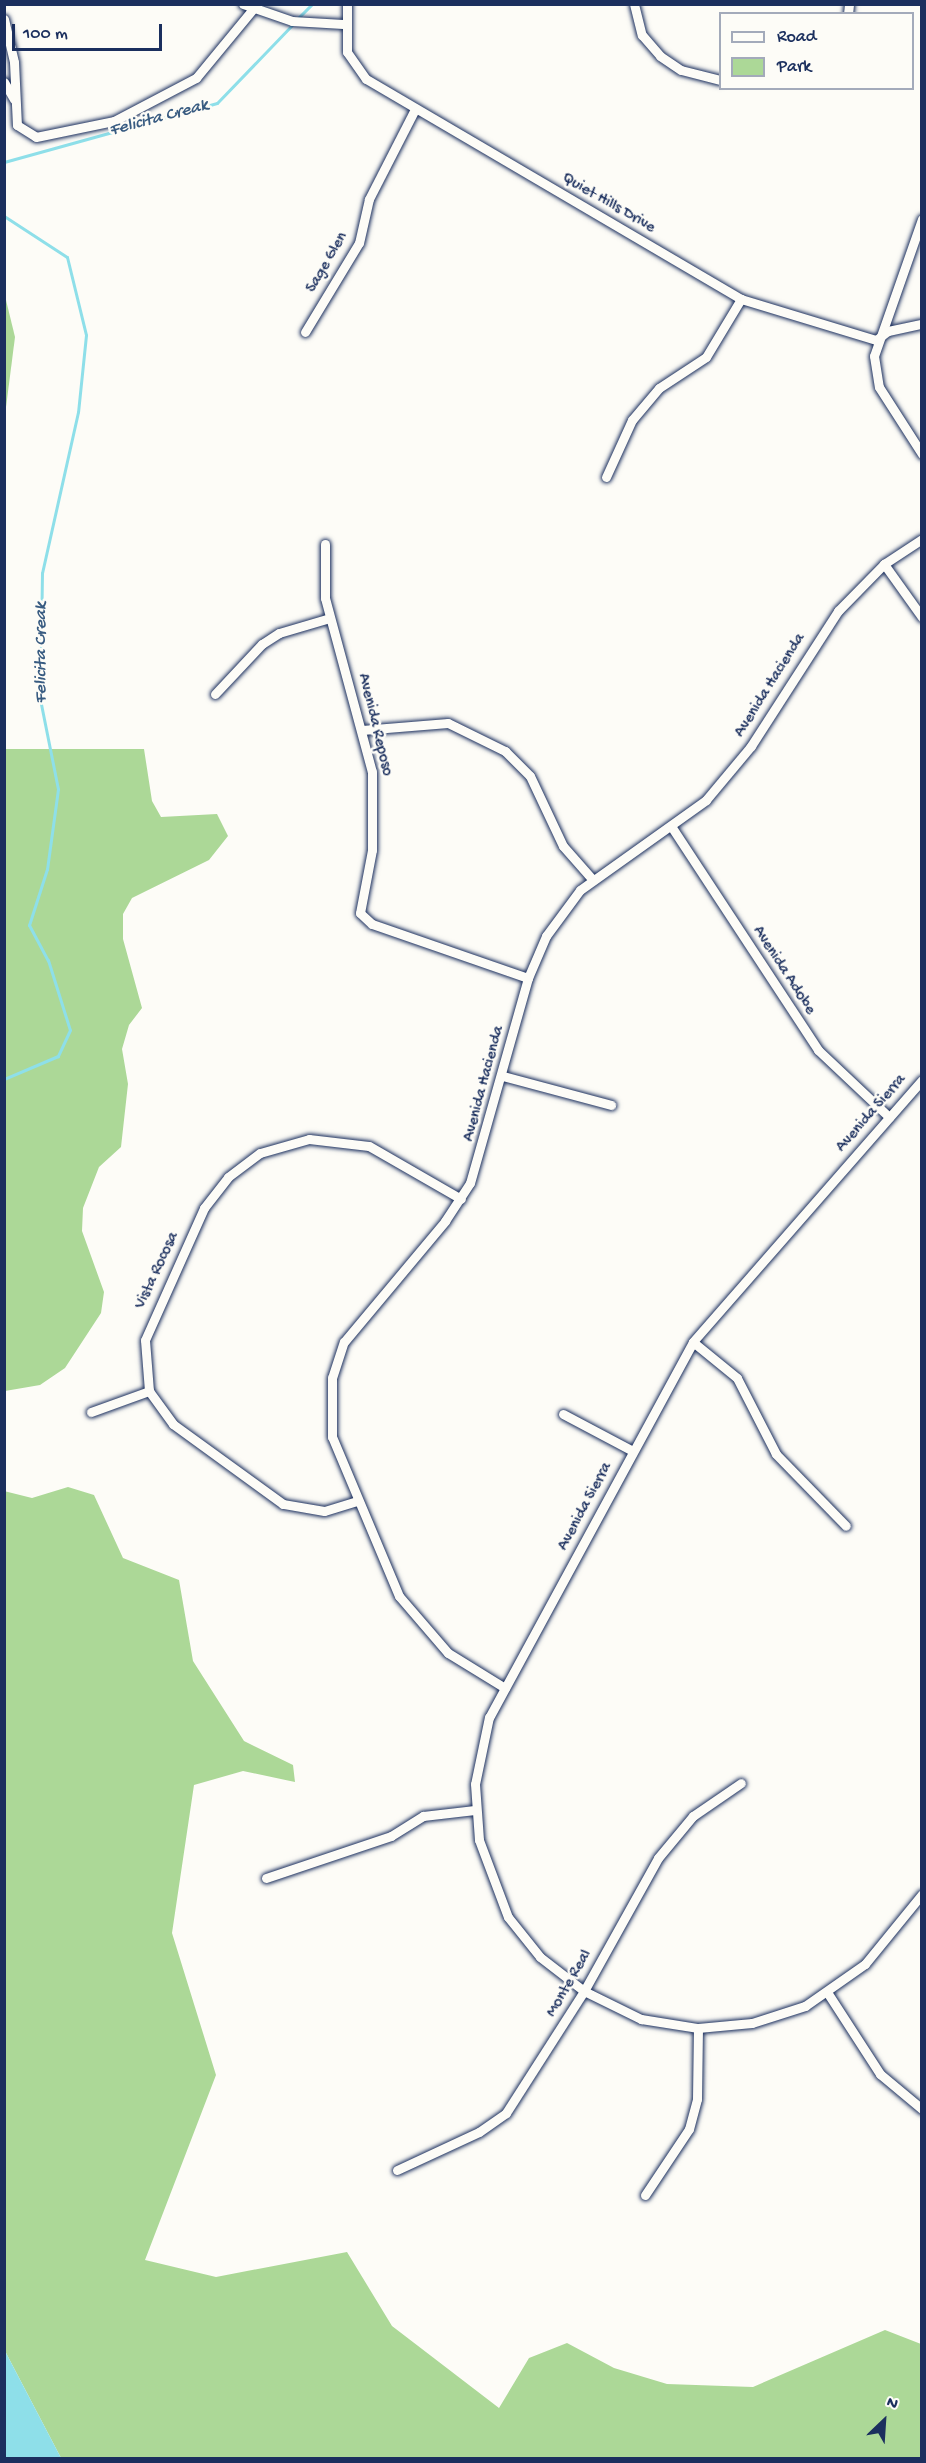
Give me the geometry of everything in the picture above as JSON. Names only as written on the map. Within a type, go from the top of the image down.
[{"type":"street","points":[[243,4],[252,10],[343,24]]},
{"type":"street","name":"Quiet Hills Drive","points":[[347,4],[343,24],[347,52],[366,79],[741,299],[876,340]]},
{"type":"street","points":[[633,4],[642,35],[660,56],[681,70],[719,80]]},
{"type":"street","points":[[4,19],[16,125],[36,137],[114,121],[196,78],[252,10]]},
{"type":"street","points":[[4,82],[15,101]]},
{"type":"street","name":"Sage Glen","points":[[305,332],[359,243],[369,199],[415,109]]},
{"type":"street","points":[[921,219],[876,340],[879,387],[921,454]]},
{"type":"street","points":[[606,477],[632,420],[659,388],[706,357],[741,299]]},
{"type":"street","points":[[876,340],[888,331],[921,324]]},
{"type":"street","name":"Avenida Hacienda","points":[[505,1689],[431,1636],[399,1596],[357,1501],[330,1423],[332,1378],[344,1342],[461,1199],[483,1151],[528,978],[546,936],[593,880],[671,826],[734,771],[838,610],[884,564],[921,539]]},
{"type":"street","name":"Avenida Reposo","points":[[325,544],[322,571],[330,618],[362,730],[375,810],[360,913],[372,924],[528,978]]},
{"type":"street","points":[[884,564],[921,617]]},
{"type":"street","points":[[215,694],[262,644],[279,633],[330,618]]},
{"type":"street","points":[[362,730],[434,721],[487,739],[530,776],[562,846],[593,880]]},
{"type":"street","name":"Avenida Adobe","points":[[671,826],[818,1050],[889,1116]]},
{"type":"street","points":[[503,1076],[611,1105]]},
{"type":"street","name":"Avenida Sierra","points":[[921,1080],[693,1342],[505,1689],[479,1748],[475,1810],[485,1862],[508,1917],[540,1957],[584,1991],[641,2019],[698,2028],[752,2023],[805,2006],[865,1964],[921,1894]]},
{"type":"street","name":"Vista Rocosa","points":[[149,1391],[145,1340],[195,1228],[228,1177],[260,1153],[309,1139],[369,1146],[461,1199]]},
{"type":"street","points":[[693,1342],[737,1378],[776,1454],[846,1526]]},
{"type":"street","points":[[91,1412],[149,1391],[173,1424],[283,1504],[324,1511],[357,1501]]},
{"type":"street","points":[[563,1414],[633,1452]]},
{"type":"street","name":"Monte Real","points":[[397,2170],[479,2132],[506,2113],[584,1991],[678,1830],[741,1783]]},
{"type":"street","points":[[266,1878],[391,1836],[423,1816],[475,1810]]},
{"type":"street","points":[[827,1992],[880,2074],[921,2109]]},
{"type":"street","points":[[645,2195],[689,2129],[697,2099],[698,2028]]},
{"type":"green space","points":[[5,296],[15,337],[5,415]]},
{"type":"green space","points":[[5,749],[144,749],[152,801],[161,817],[217,814],[228,836],[209,860],[132,898],[123,914],[123,939],[142,1008],[129,1025],[122,1049],[128,1084],[121,1147],[99,1167],[83,1208],[82,1231],[104,1292],[101,1313],[65,1368],[40,1385],[5,1391]]},
{"type":"green space","points":[[68,1487],[94,1495],[123,1558],[179,1580],[193,1661],[244,1741],[293,1765],[295,1782],[243,1771],[194,1785],[172,1933],[216,2075],[145,2260],[216,2277],[347,2252],[392,2326],[499,2408],[529,2358],[567,2343],[614,2368],[667,2384],[753,2387],[885,2330],[921,2344],[921,2458],[61,2458],[5,2351],[4,1491],[32,1498]]},
{"type":"water","points":[[5,2351],[61,2458],[5,2458]]},
{"type":"waterway","name":"Felicita Creak","points":[[298,18],[312,4]]},
{"type":"waterway","name":"Felicita Creak","points":[[4,162],[217,103],[294,23]]},
{"type":"waterway","name":"Felicita Creak","points":[[4,216],[67,257],[86,335],[78,412],[42,573],[40,699],[58,789],[47,869],[29,925],[48,960],[70,1030],[58,1056],[4,1079]]}]
